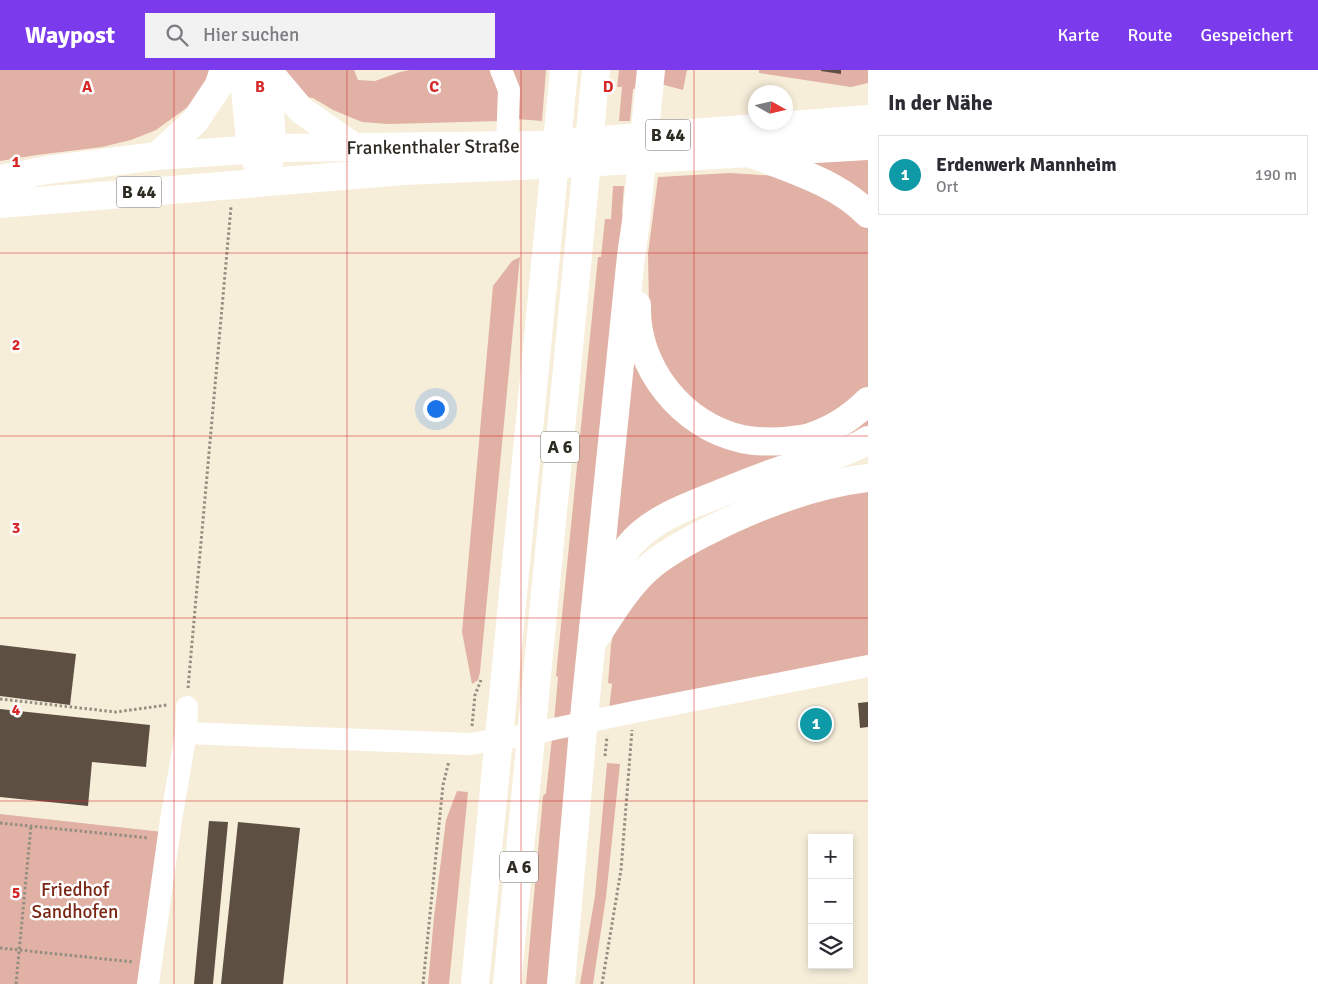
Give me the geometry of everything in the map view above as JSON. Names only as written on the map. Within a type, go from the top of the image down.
[{"type":"main road","points":[[157,156],[195,121],[219,85],[224,70]]},
{"type":"main road","points":[[259,70],[301,110],[354,147]]},
{"type":"main road","points":[[259,70],[265,182]]},
{"type":"main road","name":"A 6","points":[[475,984],[564,70]]},
{"type":"main road","name":"A 6","points":[[507,984],[596,70]]},
{"type":"main road","points":[[561,984],[585,707],[652,70]]},
{"type":"main road","name":"Frankenthaler Straße","points":[[0,179],[47,170],[157,156],[262,148],[540,145],[868,119]]},
{"type":"main road","name":"Frankenthaler Straße","points":[[0,204],[404,171],[566,164],[868,146]]},
{"type":"main road","points":[[747,152],[813,178],[835,189],[868,214]]},
{"type":"main road","points":[[636,221],[638,258],[636,316],[642,343],[648,361],[656,376],[665,390],[684,409],[714,429],[728,435],[742,439],[775,442],[809,437],[826,430],[844,421],[868,401]]},
{"type":"main road","points":[[596,599],[629,545],[661,519],[683,508],[753,480],[845,452],[868,440]]},
{"type":"main road","points":[[592,643],[628,589],[645,571],[665,555],[730,519],[775,501],[817,487],[868,478]]},
{"type":"lane","points":[[501,70],[509,90],[507,145]]},
{"type":"lane","points":[[186,732],[462,744],[516,737],[868,666]]},
{"type":"lane","points":[[148,984],[171,820],[186,732],[177,706]]},
{"type":"path","points":[[0,699],[116,712],[177,706],[231,206]]},
{"type":"path","points":[[423,984],[443,785],[462,744],[481,680]]},
{"type":"path","points":[[602,984],[621,870],[634,712]]},
{"type":"path","points":[[0,823],[155,839]]},
{"type":"path","points":[[16,984],[31,826]]},
{"type":"path","points":[[0,948],[137,962]]},
{"type":"green space","points":[[0,70],[209,70],[196,101],[156,130],[131,140],[102,147],[0,161]]},
{"type":"green space","points":[[285,70],[354,70],[358,80],[375,81],[410,70],[494,70],[497,72],[501,121],[388,124],[362,122],[333,110],[313,98],[304,97]]},
{"type":"green space","points":[[513,70],[546,70],[542,121],[517,119]]},
{"type":"green space","points":[[619,70],[640,70],[639,88],[633,89],[630,121],[619,121],[622,87],[617,87]]},
{"type":"green space","points":[[662,70],[687,70],[683,90],[661,84]]},
{"type":"green space","points":[[759,70],[868,70],[868,83],[851,87],[759,73]]},
{"type":"green space","points":[[868,156],[868,201],[794,159]]},
{"type":"green space","points":[[730,173],[777,176],[801,181],[868,223],[868,390],[836,414],[806,424],[776,428],[742,426],[707,416],[679,397],[654,342],[649,308],[648,254],[658,177]]},
{"type":"green space","points":[[613,186],[624,186],[622,213],[627,213],[573,718],[554,722],[558,677],[556,676],[598,257],[601,257],[605,219],[611,219]]},
{"type":"green space","points":[[520,257],[480,672],[478,680],[472,684],[462,632],[493,286],[512,261]]},
{"type":"green space","points":[[632,343],[741,446],[868,412],[868,427],[612,547]]},
{"type":"green space","points":[[868,485],[868,656],[609,710],[612,684],[608,683],[614,630],[645,580],[734,526]]},
{"type":"green space","points":[[570,735],[553,984],[526,984],[543,796],[546,793],[552,738]]},
{"type":"green space","points":[[607,763],[620,764],[606,897],[593,984],[580,984],[595,896]]},
{"type":"green space","points":[[457,791],[468,792],[449,984],[428,984],[446,820]]},
{"type":"green space","name":"Friedhof Sandhofen","points":[[0,814],[163,832],[140,984],[0,984]]},
{"type":"building","points":[[841,70],[841,74],[821,71]]},
{"type":"building","points":[[0,645],[76,654],[70,705],[0,696]]},
{"type":"building","points":[[868,702],[868,727],[860,728],[858,703]]},
{"type":"building","points":[[0,709],[150,725],[146,767],[92,762],[88,806],[0,797]]},
{"type":"building","points":[[807,711],[829,714],[826,737],[804,734]]},
{"type":"building","points":[[209,821],[228,822],[213,984],[194,984]]},
{"type":"building","points":[[238,822],[300,828],[283,984],[221,984]]},
{"type":"place","name":"Erdenwerk Mannheim","points":[[816,724]]}]
